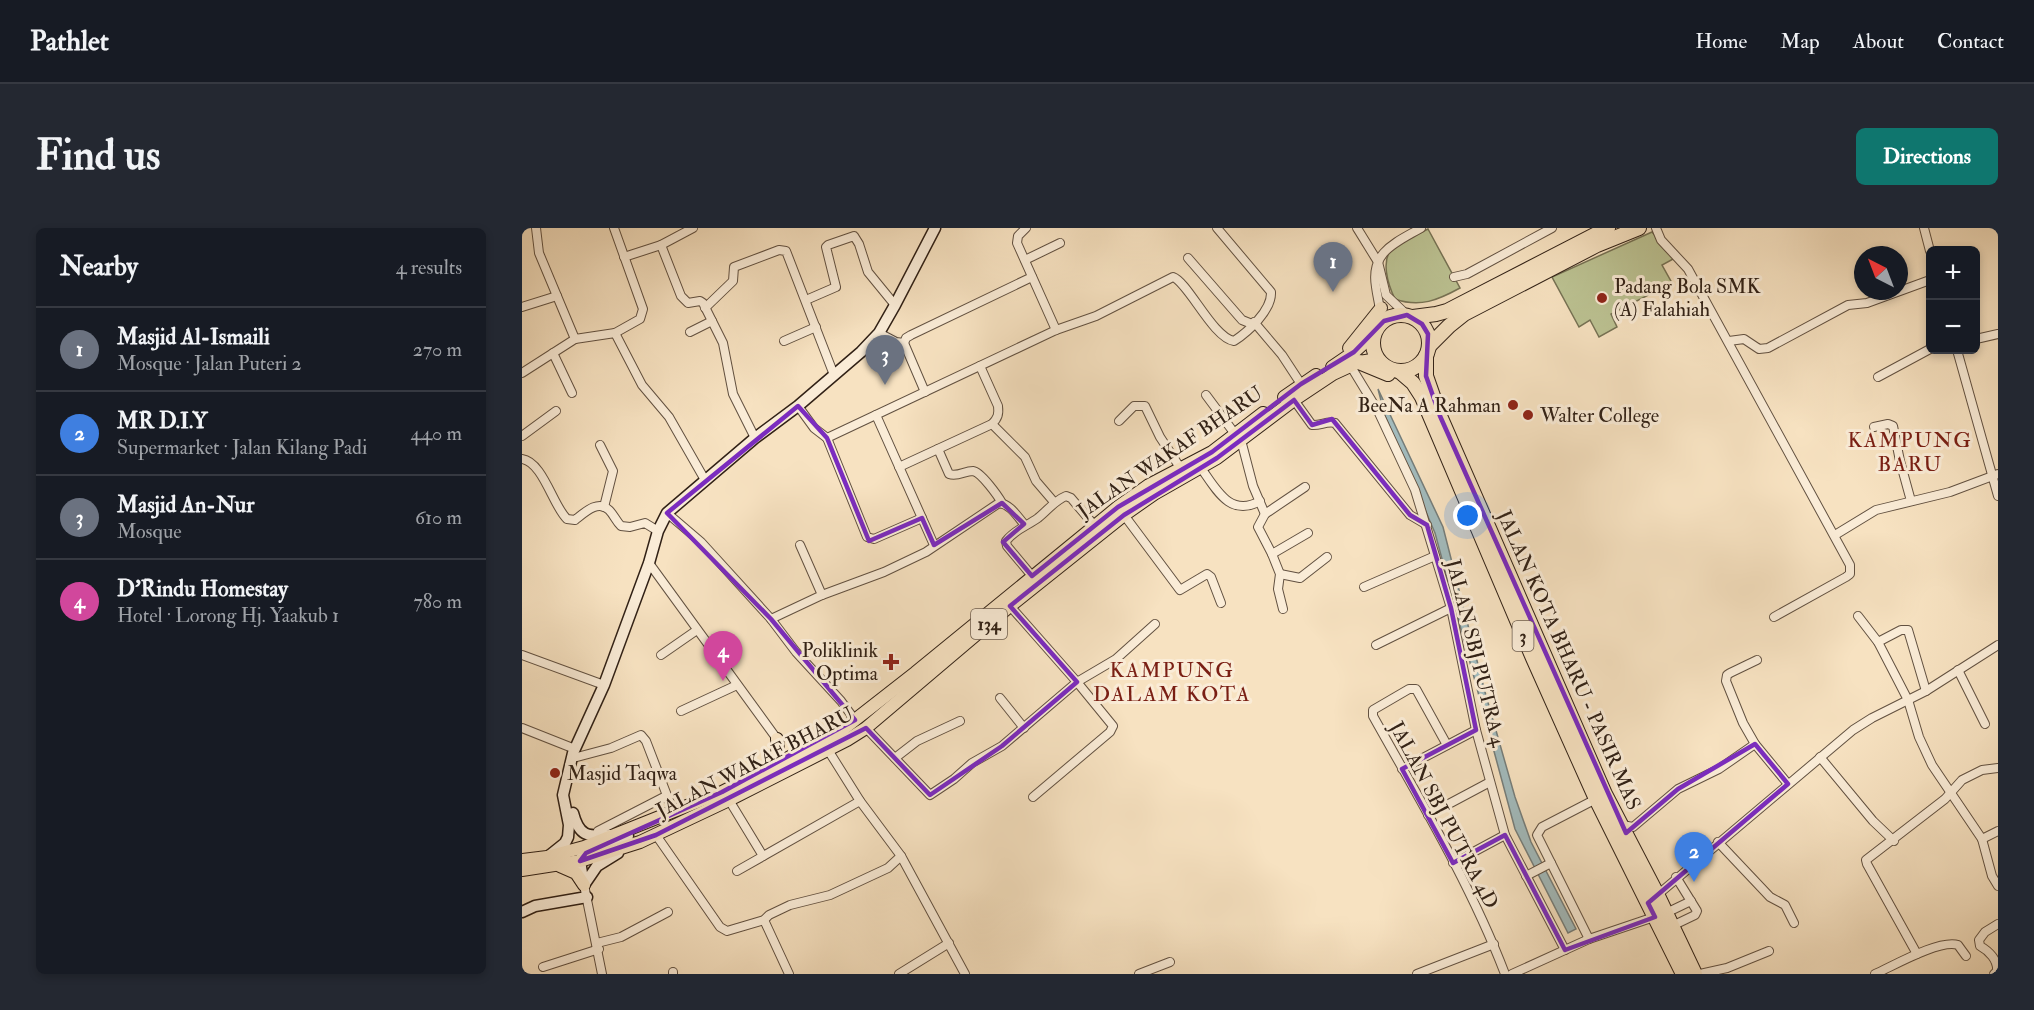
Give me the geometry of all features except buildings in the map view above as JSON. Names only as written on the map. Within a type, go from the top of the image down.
[{"type":"highway","points":[[1608,228],[1585,233],[1447,311],[1410,316],[1395,315],[1377,329],[1374,349],[1381,362],[1399,371],[1415,367],[1449,326],[1464,314],[1597,245],[1639,228]]},
{"type":"highway","points":[[1410,316],[1426,328],[1428,351]]},
{"type":"highway","name":"JALAN KOTA BHARU - PASIR MAS","points":[[1428,351],[1426,375],[1440,416],[1602,787],[1628,826],[1653,899],[1683,974]]},
{"type":"highway","points":[[1354,364],[1376,368],[1401,382],[1425,407]]},
{"type":"highway","name":"JALAN KOTA BHARU - PASIR MAS","points":[[1399,371],[1417,388],[1596,799],[1653,899]]},
{"type":"highway","name":"JALAN KOTA BHARU - PASIR MAS","points":[[1660,915],[1672,926],[1695,974]]},
{"type":"main road","points":[[1313,377],[1350,347],[1382,308]]},
{"type":"main road","name":"JALAN WAKAF BHARU","points":[[522,870],[580,861],[640,842],[729,800],[866,728],[1010,606],[1124,515],[1154,494],[1201,468],[1301,384],[1354,352],[1377,329]]},
{"type":"main road","name":"JALAN WAKAF BHARU","points":[[522,860],[547,857],[584,847],[673,812],[722,792],[842,730],[1094,525],[1149,485],[1238,437],[1324,379],[1354,364],[1372,360],[1381,362]]},
{"type":"main road","points":[[777,739],[791,747],[808,748]]},
{"type":"main road","points":[[759,774],[777,756],[777,739]]},
{"type":"main road","points":[[558,865],[571,869],[580,878],[586,891]]},
{"type":"street","points":[[536,228],[538,252],[575,339]]},
{"type":"street","points":[[522,373],[575,339],[615,333],[642,315],[642,309],[614,228]]},
{"type":"street","points":[[624,257],[661,245],[693,228]]},
{"type":"street","points":[[1026,228],[1017,239],[1056,330]]},
{"type":"street","points":[[827,438],[1056,330],[1096,316],[1173,277],[1179,280],[1202,312],[1227,339],[1234,341],[1272,300],[1272,292],[1217,228]]},
{"type":"street","points":[[1357,228],[1378,262],[1386,295],[1410,316]]},
{"type":"street","points":[[1377,329],[1382,308],[1376,286],[1378,262],[1382,253],[1389,246],[1421,228]]},
{"type":"street","points":[[1454,277],[1466,275],[1552,228]]},
{"type":"street","points":[[1656,228],[1661,240],[1688,269],[1850,565],[1850,574],[1774,617]]},
{"type":"street","points":[[1924,228],[1929,246]]},
{"type":"street","points":[[616,834],[590,836],[577,827],[571,805],[571,779],[582,736],[604,685],[658,531],[667,513],[798,406],[861,352],[879,333],[931,230]]},
{"type":"street","points":[[806,300],[836,287],[826,247],[854,236],[868,272],[895,305]]},
{"type":"street","points":[[1025,260],[1060,243]]},
{"type":"street","points":[[661,245],[681,296],[686,302],[700,301],[712,321],[727,355],[733,394],[756,438]]},
{"type":"street","points":[[705,308],[733,281],[734,267],[783,249],[788,254],[834,375]]},
{"type":"street","points":[[1188,258],[1243,321],[1253,323],[1282,355],[1301,384]]},
{"type":"street","points":[[925,392],[904,343],[906,338],[1032,277]]},
{"type":"street","points":[[1729,342],[1744,339],[1759,349],[1768,348],[1848,305],[1866,303],[1926,281]]},
{"type":"street","points":[[522,307],[557,296]]},
{"type":"street","points":[[690,332],[712,321]]},
{"type":"street","points":[[784,341],[816,327]]},
{"type":"street","points":[[615,333],[642,385],[669,417],[705,480]]},
{"type":"street","points":[[879,333],[896,342],[904,343]]},
{"type":"street","points":[[1980,338],[1998,334]]},
{"type":"street","points":[[1878,377],[1926,352]]},
{"type":"street","points":[[553,353],[572,393]]},
{"type":"street","points":[[1958,354],[1994,475],[1998,496]]},
{"type":"street","name":"JALAN SBJ PUTRA 4","points":[[1354,364],[1415,490],[1427,525],[1451,608],[1476,730],[1505,835],[1528,875],[1565,950]]},
{"type":"street","points":[[899,466],[992,424],[997,419],[998,406],[980,366]]},
{"type":"street","points":[[1206,395],[1238,437],[1253,486],[1265,514]]},
{"type":"street","points":[[1294,400],[1312,425],[1317,426],[1328,421],[1335,423],[1410,515],[1427,525]]},
{"type":"street","points":[[798,406],[814,428],[827,438],[867,537],[874,539],[922,518]]},
{"type":"street","points":[[1119,421],[1134,406],[1145,406],[1160,437],[1181,469]]},
{"type":"street","points":[[522,436],[556,411]]},
{"type":"street","points":[[876,415],[934,545]]},
{"type":"street","points":[[992,424],[1025,457],[1036,481],[1054,502]]},
{"type":"street","points":[[1874,427],[1888,424],[1893,426],[1911,501]]},
{"type":"street","points":[[600,445],[613,471],[604,507]]},
{"type":"street","points":[[938,449],[949,474],[954,476],[973,471],[979,473],[1002,503],[1009,507],[1024,524]]},
{"type":"street","points":[[522,459],[529,461],[547,483],[566,519],[575,520],[591,507],[604,507],[621,526],[630,527],[645,523],[658,531]]},
{"type":"street","points":[[1201,468],[1228,502],[1244,507],[1260,501]]},
{"type":"street","points":[[1835,535],[1876,510],[1971,485],[1994,475]]},
{"type":"street","points":[[1283,609],[1278,589],[1280,574],[1258,527],[1265,514],[1305,487]]},
{"type":"street","points":[[1032,576],[1006,544],[1008,537],[1024,524],[1037,518],[1054,502],[1069,496],[1094,525]]},
{"type":"street","points":[[771,619],[822,595],[884,572],[927,552],[934,545],[1002,503]]},
{"type":"street","points":[[667,513],[701,542],[771,619],[796,652],[841,701],[855,720]]},
{"type":"street","points":[[1124,515],[1180,590],[1207,574],[1211,577],[1221,603]]},
{"type":"street","points":[[1272,554],[1308,534]]},
{"type":"street","points":[[800,544],[822,595]]},
{"type":"street","points":[[1364,587],[1435,555]]},
{"type":"street","points":[[1280,574],[1300,578],[1327,557]]},
{"type":"street","points":[[649,562],[777,739]]},
{"type":"street","points":[[1010,606],[1113,726],[1033,797]]},
{"type":"street","points":[[1376,645],[1451,608]]},
{"type":"street","points":[[1858,616],[1878,642],[1908,700],[1924,751],[1982,838],[1992,876],[1998,886]]},
{"type":"street","points":[[866,728],[930,795],[954,779],[972,763],[1002,746],[1077,682],[1116,659],[1155,624]]},
{"type":"street","points":[[661,655],[697,630]]},
{"type":"street","points":[[1878,642],[1901,630],[1908,630],[1926,691]]},
{"type":"street","points":[[1653,899],[1676,877],[1852,730],[1872,717],[1926,691],[1998,645]]},
{"type":"street","points":[[522,655],[604,685]]},
{"type":"street","points":[[1757,660],[1730,673],[1726,678],[1736,708],[1755,744],[1788,784]]},
{"type":"street","points":[[1958,670],[1985,724]]},
{"type":"street","points":[[681,711],[737,684]]},
{"type":"street","name":"JALAN SBJ PUTRA 4D","points":[[1447,745],[1416,689],[1409,689],[1376,707],[1372,713],[1453,863],[1494,944],[1505,974]]},
{"type":"street","points":[[1000,698],[1024,728]]},
{"type":"street","points":[[895,758],[917,741],[960,722]]},
{"type":"street","points":[[522,728],[576,753],[611,748],[641,735],[646,741],[673,812]]},
{"type":"street","points":[[1402,769],[1476,730]]},
{"type":"street","points":[[1628,826],[1678,789],[1719,769],[1755,744]]},
{"type":"street","points":[[828,750],[860,801],[901,856],[965,974]]},
{"type":"street","points":[[547,857],[560,848],[568,837],[569,825],[563,795],[568,765],[576,753]]},
{"type":"street","points":[[1820,757],[1873,821],[1894,841]]},
{"type":"street","points":[[1917,954],[1866,860],[1894,841],[1972,773],[1998,768]]},
{"type":"street","points":[[1428,815],[1490,782]]},
{"type":"street","points":[[598,831],[666,796]]},
{"type":"street","points":[[1589,939],[1549,864],[1538,840],[1538,831],[1596,799]]},
{"type":"street","points":[[729,800],[763,856]]},
{"type":"street","points":[[738,871],[860,801]]},
{"type":"street","points":[[602,974],[580,861],[583,854],[629,835],[647,822]]},
{"type":"street","points":[[1982,838],[1998,831]]},
{"type":"street","points":[[656,835],[723,930],[731,931],[764,920],[769,915],[790,905],[830,895],[888,868],[901,856]]},
{"type":"street","points":[[1453,863],[1505,835]]},
{"type":"street","name":"JALAN WAKAF BHARU","points":[[586,891],[597,866],[640,842]]},
{"type":"street","points":[[1718,842],[1770,897],[1785,905],[1794,923]]},
{"type":"street","points":[[1528,875],[1549,864]]},
{"type":"street","points":[[1672,926],[1695,915],[1697,911],[1676,877]]},
{"type":"street","points":[[522,912],[586,891]]},
{"type":"street","points":[[1512,974],[1589,939],[1660,915],[1691,901]]},
{"type":"street","points":[[543,967],[621,937],[668,912]]},
{"type":"street","points":[[764,920],[789,974]]},
{"type":"street","points":[[1994,974],[1997,971],[1997,963],[1988,950],[1980,946],[1979,940],[1985,932],[1998,924]]},
{"type":"street","points":[[899,974],[948,943]]},
{"type":"street","points":[[1880,973],[1917,954],[1952,943],[1958,945],[1966,956]]},
{"type":"street","points":[[1417,974],[1494,944]]},
{"type":"street","points":[[1700,974],[1727,968],[1769,951]]},
{"type":"street","points":[[1139,974],[1170,962]]},
{"type":"highlighted area","points":[[1407,315],[1422,324],[1428,334],[1426,376],[1440,416],[1626,833],[1678,789],[1755,744],[1788,784],[1648,903],[1655,917],[1565,950],[1505,835],[1453,863],[1402,769],[1476,730],[1451,608],[1427,525],[1410,515],[1332,419],[1312,425],[1294,400],[1217,458],[1124,515],[1010,606],[1077,682],[1002,746],[930,795],[866,728],[656,835],[580,861],[586,853],[722,792],[855,720],[771,619],[667,513],[798,406],[827,438],[869,541],[922,518],[934,545],[1002,503],[1024,524],[1003,542],[1032,576],[1118,507],[1212,452],[1301,384],[1354,352],[1384,321]]},
{"type":"green space","points":[[1428,229],[1460,288],[1421,303],[1395,299],[1386,272],[1389,253],[1401,242]]},
{"type":"green space","name":"Padang Bola SMK (A) Falahiah","points":[[1652,232],[1675,258],[1662,265],[1672,283],[1611,314],[1617,327],[1599,337],[1590,320],[1579,327],[1552,277]]},
{"type":"water","points":[[1378,389],[1443,527],[1485,692],[1515,797],[1531,842],[1576,929],[1568,933],[1515,829],[1435,533],[1385,416]]},
{"type":"place","name":"Masjid Al-Ismaili","points":[[1333,292]]},
{"type":"place","name":"Padang Bola SMK (A) Falahiah","points":[[1602,298]]},
{"type":"place","name":"Masjid An-Nur","points":[[885,385]]},
{"type":"place","name":"BeeNa A Rahman","points":[[1513,405]]},
{"type":"place","name":"Walter College","points":[[1528,415]]},
{"type":"place","name":"Poliklinik Optima","points":[[891,662]]},
{"type":"place","name":"D’Rindu Homestay","points":[[723,681]]},
{"type":"place","name":"Masjid Taqwa","points":[[555,773]]},
{"type":"place","name":"MR D.I.Y","points":[[1694,882]]},
{"type":"district","name":"KAMPUNG BARU","points":[[1910,452]]},
{"type":"district","name":"KAMPUNG DALAM KOTA","points":[[1172,682]]}]
